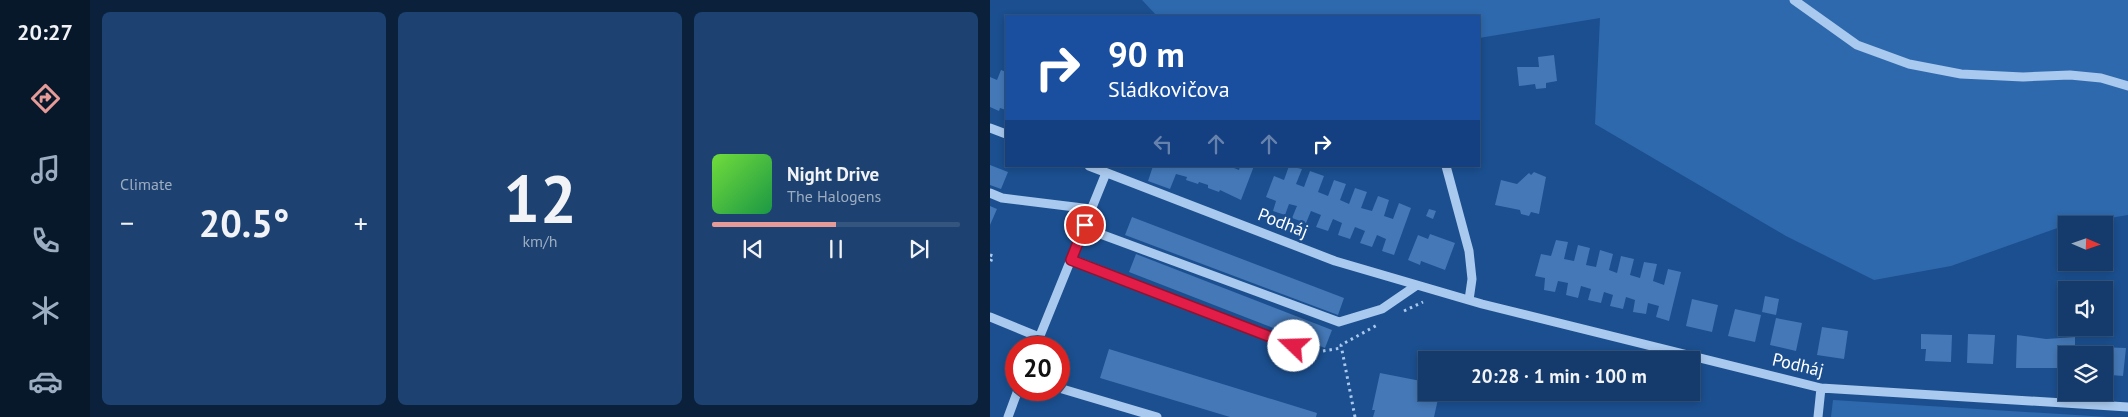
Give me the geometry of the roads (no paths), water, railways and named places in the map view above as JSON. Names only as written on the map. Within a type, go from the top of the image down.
[{"type":"street","points":[[1794,0],[1857,45],[1909,64],[1960,74],[2023,77],[2070,75],[2101,78],[2128,86]]},
{"type":"street","points":[[990,128],[1005,134]]},
{"type":"street","name":"Podháj","points":[[1091,167],[1335,261],[1469,300],[1821,388],[2128,407]]},
{"type":"street","points":[[1446,167],[1472,267],[1469,300]]},
{"type":"street","points":[[1039,336],[1106,173]]},
{"type":"street","points":[[990,193],[1002,198],[1091,209]]},
{"type":"street","points":[[1084,228],[1338,322],[1382,309],[1417,285]]},
{"type":"street","points":[[1071,260],[1312,353]]},
{"type":"street","points":[[990,318],[1036,336]]},
{"type":"street","points":[[1818,417],[1821,388]]},
{"type":"street","points":[[1070,391],[1156,417]]},
{"type":"street","points":[[1008,417],[1014,401]]}]
